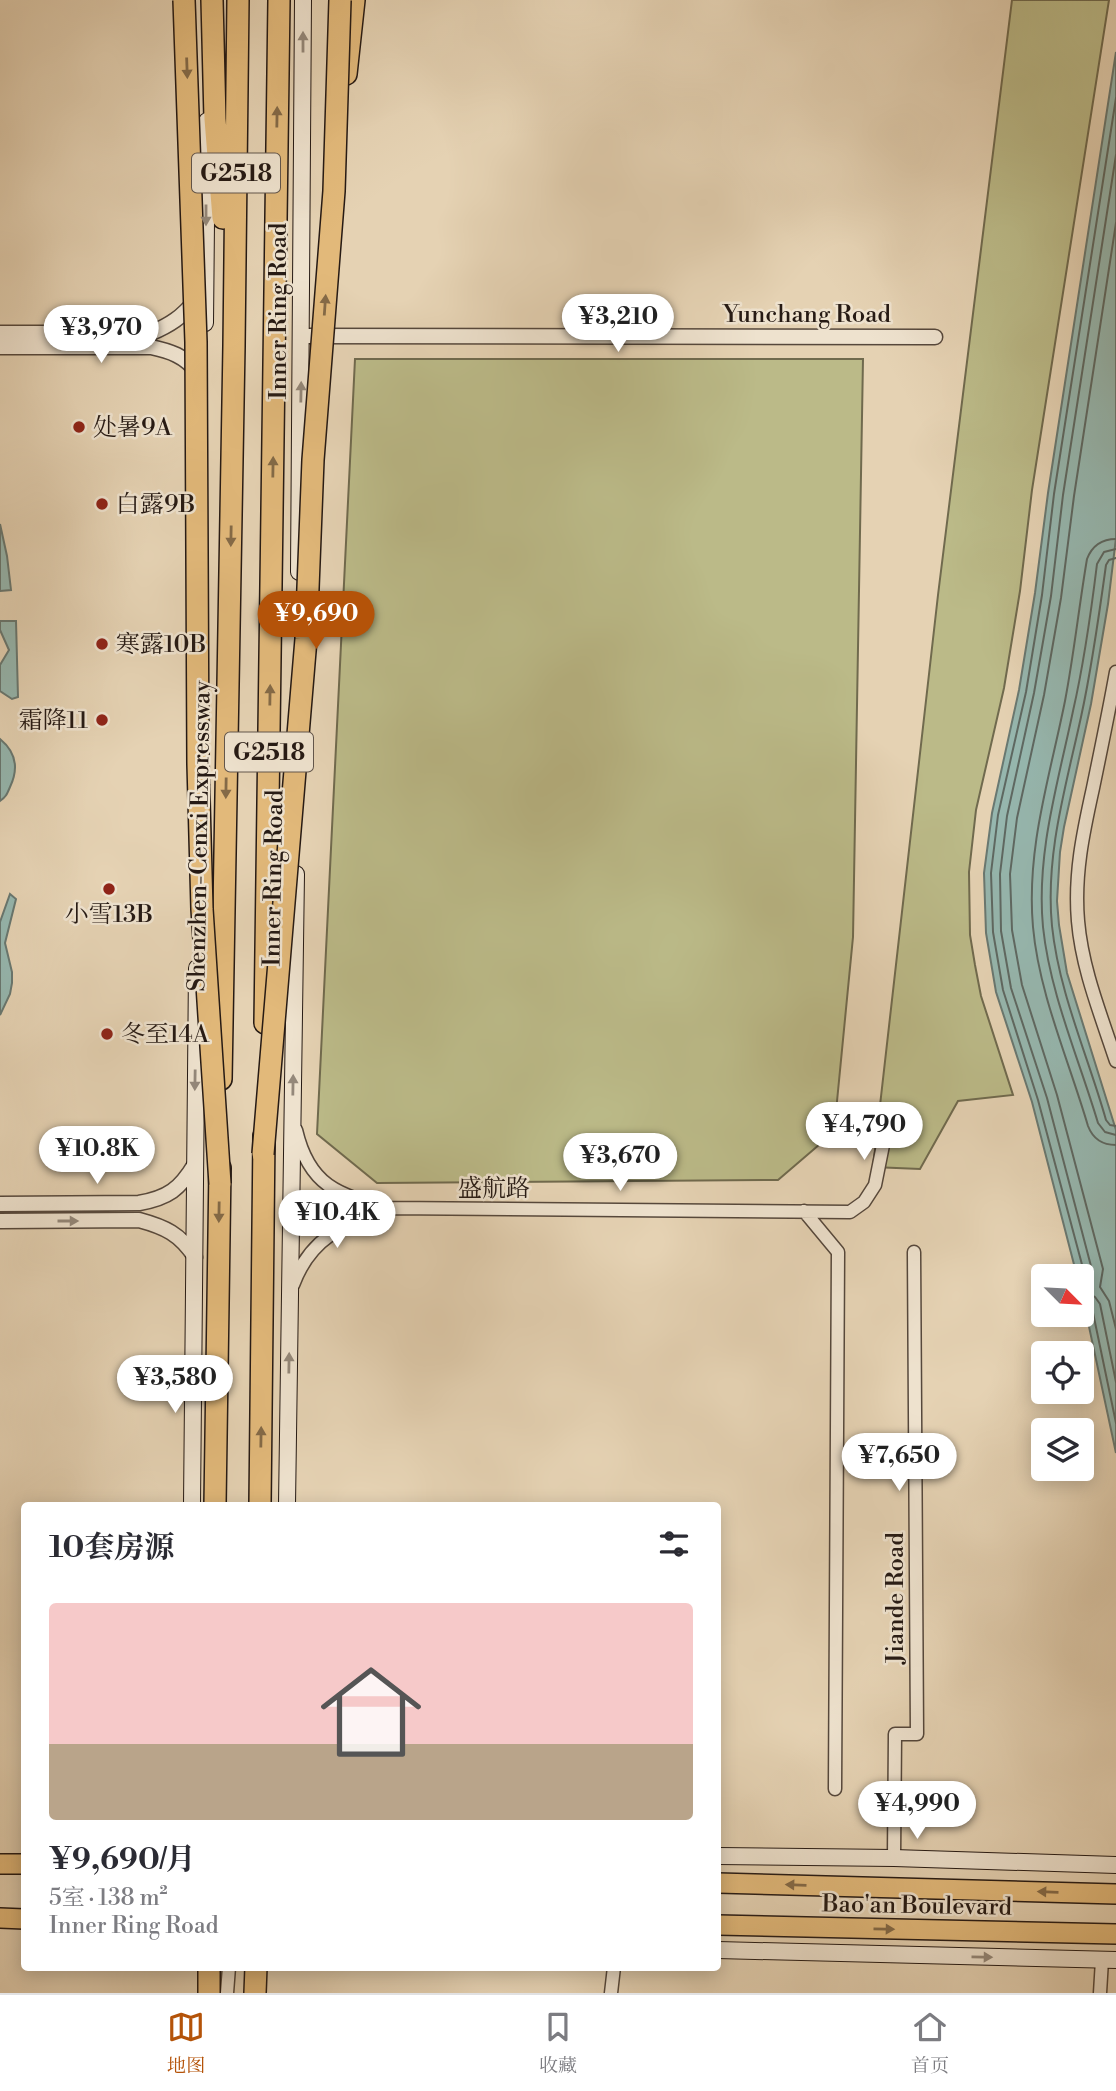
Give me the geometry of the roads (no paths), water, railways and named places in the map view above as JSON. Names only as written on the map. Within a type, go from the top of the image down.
[{"type":"highway","points":[[184,0],[196,342],[198,764],[202,909],[220,1184]]},
{"type":"highway","points":[[210,0],[215,119],[234,346]]},
{"type":"highway","name":"Shenzhen-Cenxi Expressway","points":[[215,1502],[238,0]]},
{"type":"highway","name":"G2518","points":[[260,1502],[279,0]]},
{"type":"highway","points":[[334,191],[340,0]]},
{"type":"highway","points":[[263,1154],[306,639],[313,460],[334,191],[354,0]]},
{"type":"highway","points":[[209,1971],[209,1993]]},
{"type":"highway","points":[[256,1971],[256,1993]]},
{"type":"main road","points":[[192,1502],[210,0]]},
{"type":"main road","name":"Inner Ring Road","points":[[287,1502],[303,0]]},
{"type":"main road","points":[[721,1856],[1116,1865]]},
{"type":"main road","points":[[0,1858],[21,1862]]},
{"type":"main road","points":[[0,1864],[21,1862]]},
{"type":"main road","name":"Bao'an Boulevard","points":[[721,1883],[1116,1894]]},
{"type":"main road","points":[[0,1918],[21,1919]]},
{"type":"main road","points":[[0,1927],[21,1925]]},
{"type":"main road","name":"Bao'an Boulevard","points":[[721,1925],[1116,1934]]},
{"type":"main road","points":[[721,1950],[1109,1960]]},
{"type":"street","points":[[0,333],[151,333],[167,327],[183,316],[195,300],[205,277]]},
{"type":"street","name":"Yunchang Road","points":[[301,336],[935,337]]},
{"type":"street","points":[[0,347],[151,347],[183,357],[195,369],[204,386]]},
{"type":"street","points":[[1116,672],[1083,831],[1077,888],[1078,923],[1084,957],[1116,1061]]},
{"type":"street","points":[[293,1115],[305,1159],[318,1177],[334,1190],[354,1199],[389,1208]]},
{"type":"street","name":"盛航路","points":[[389,1208],[849,1212],[864,1202],[875,1185],[888,1121]]},
{"type":"street","points":[[0,1204],[139,1203],[155,1200],[171,1193],[185,1181],[195,1164]]},
{"type":"street","points":[[290,1301],[298,1273],[313,1249],[323,1239],[349,1223],[389,1208]]},
{"type":"street","points":[[804,1211],[838,1252],[835,1789]]},
{"type":"street","points":[[0,1221],[139,1220],[171,1231],[185,1242],[195,1257]]},
{"type":"street","name":"Jiande Road","points":[[894,1858],[895,1734],[917,1734],[914,1252]]},
{"type":"street","points":[[1100,1993],[1109,1960]]},
{"type":"street","points":[[227,1993],[229,1971]]},
{"type":"street","points":[[611,1993],[614,1971]]},
{"type":"water","points":[[1116,52],[1116,538],[1091,704],[1064,827],[1057,901],[1067,973],[1116,1130],[1116,1453],[1089,1327],[1094,1327],[1094,1264],[1074,1264],[1032,1102],[996,992],[986,933],[984,873],[992,813],[1019,690]]},
{"type":"water","points":[[0,524],[11,590],[0,591]]},
{"type":"water","points":[[0,621],[16,621],[18,697],[12,699],[0,691],[0,665],[9,650],[0,630]]},
{"type":"water","points":[[0,739],[10,749],[15,767],[13,780],[5,797],[0,801]]},
{"type":"water","points":[[10,894],[16,899],[5,943],[12,983],[0,1015],[0,922]]},
{"type":"place","name":"处暑9A","points":[[79,427]]},
{"type":"place","name":"白露9B","points":[[102,504]]},
{"type":"place","name":"寒露10B","points":[[102,644]]},
{"type":"place","name":"霜降11","points":[[102,720]]},
{"type":"place","name":"小雪13B","points":[[109,889]]},
{"type":"place","name":"冬至14A","points":[[107,1034]]}]
